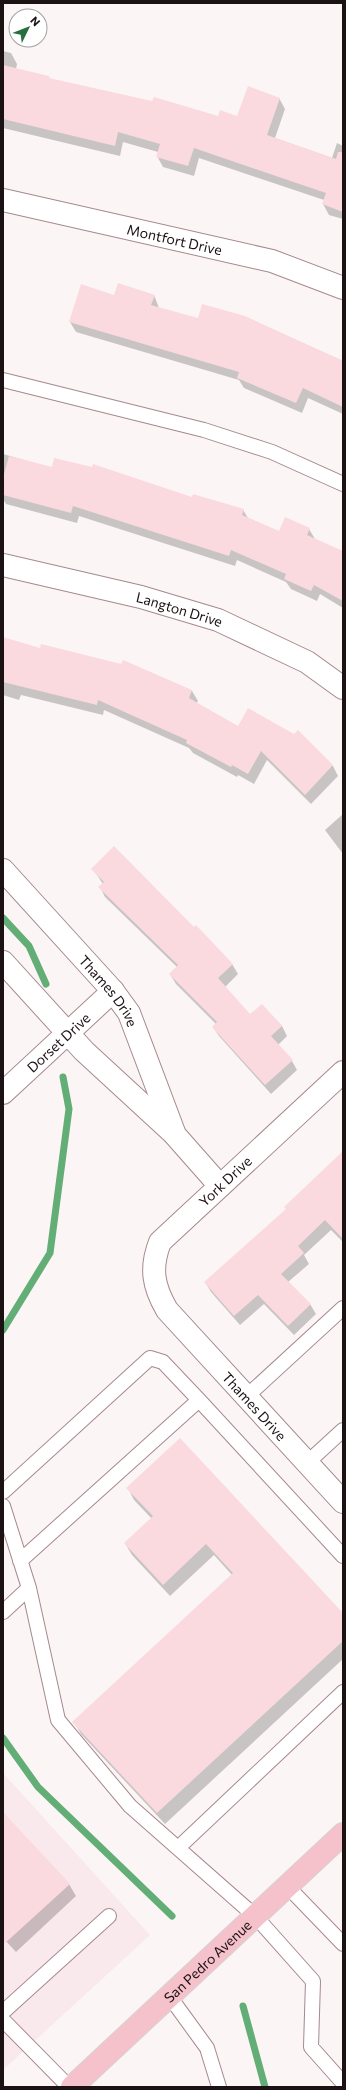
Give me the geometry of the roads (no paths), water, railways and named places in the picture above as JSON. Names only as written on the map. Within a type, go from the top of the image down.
[{"type":"main road","name":"San Pedro Avenue","points":[[72,2087],[256,1917],[343,1834]]},
{"type":"street","name":"Montfort Drive","points":[[3,200],[272,261],[343,288]]},
{"type":"street","name":"Langton Drive","points":[[3,565],[141,597],[218,620],[307,662],[343,688]]},
{"type":"street","name":"Thames Drive","points":[[3,870],[113,991],[129,1013],[175,1135]]},
{"type":"street","name":"Thames Drive","points":[[3,962],[84,1051],[175,1135],[220,1186]]},
{"type":"street","name":"Dorset Drive","points":[[3,1094],[113,991]]},
{"type":"street","name":"York Drive","points":[[167,1310],[159,1296],[153,1268],[160,1242],[343,1072]]},
{"type":"street","name":"Thames Drive","points":[[167,1310],[343,1502]]},
{"type":"lane","points":[[3,380],[204,430],[272,452],[343,484]]},
{"type":"lane","points":[[246,1397],[343,1308]]},
{"type":"lane","points":[[3,1492],[150,1358],[163,1362],[343,1556]]},
{"type":"lane","points":[[20,1561],[199,1400]]},
{"type":"lane","points":[[307,1463],[343,1430]]},
{"type":"lane","points":[[3,1506],[29,1588],[58,1720],[130,1806],[256,1917],[313,1981],[311,2047],[343,2083]]},
{"type":"lane","points":[[3,1612],[29,1588]]},
{"type":"lane","points":[[178,1848],[343,1692]]},
{"type":"lane","points":[[288,1887],[343,1944]]},
{"type":"lane","points":[[3,2012],[109,1916]]},
{"type":"lane","points":[[170,1997],[207,2048],[218,2086]]},
{"type":"lane","points":[[3,2020],[69,2087]]},
{"type":"waterway","points":[[3,918],[29,946],[46,984]]},
{"type":"waterway","points":[[3,1330],[50,1253],[69,1109],[63,1077]]},
{"type":"waterway","points":[[3,1738],[38,1787],[172,1916]]},
{"type":"waterway","points":[[243,2006],[265,2087]]}]
